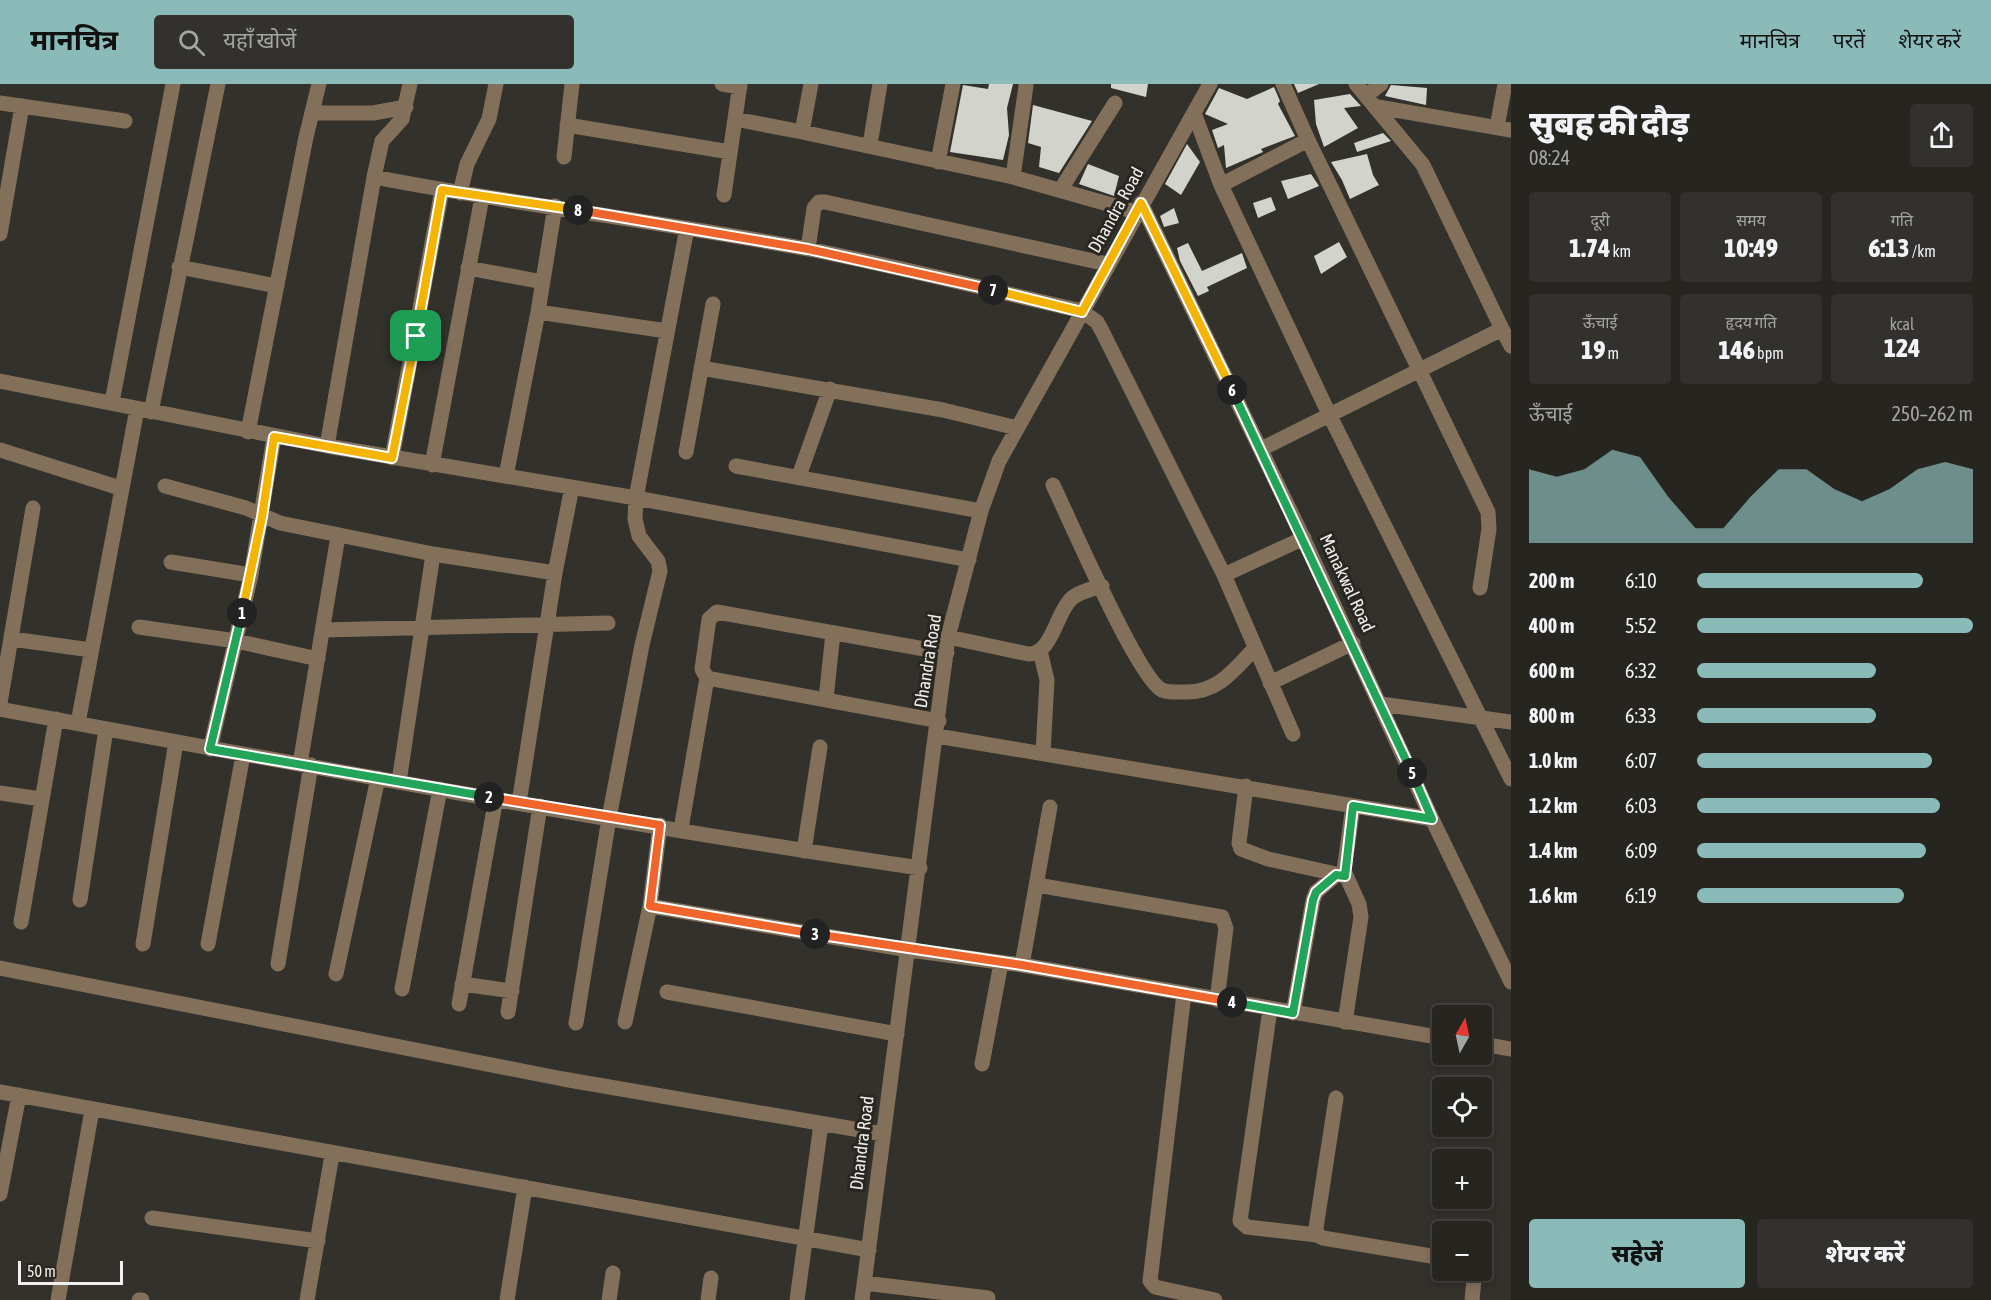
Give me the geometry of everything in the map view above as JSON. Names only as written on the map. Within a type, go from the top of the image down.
[{"type":"street","points":[[112,402],[173,84]]},
{"type":"street","points":[[78,723],[120,488],[144,410],[179,267],[218,84]]},
{"type":"street","points":[[248,432],[319,84]]},
{"type":"street","points":[[327,446],[382,141],[402,119],[410,84]]},
{"type":"street","points":[[460,193],[467,164],[489,119],[496,84]]},
{"type":"street","points":[[564,156],[572,84]]},
{"type":"street","points":[[722,84],[740,85],[724,195]]},
{"type":"street","points":[[802,132],[811,84]]},
{"type":"street","points":[[870,145],[880,84]]},
{"type":"street","points":[[938,162],[953,84]]},
{"type":"street","name":"Dhandra Road","points":[[862,1300],[920,868],[948,637],[981,511],[999,461],[1107,264],[1210,84]]},
{"type":"street","points":[[1283,84],[1488,512],[1489,529],[1480,588]]},
{"type":"street","points":[[1381,84],[1361,90],[1378,107],[1423,165],[1511,346]]},
{"type":"street","points":[[1378,107],[1504,129],[1504,84]]},
{"type":"street","points":[[1013,177],[1026,86]]},
{"type":"street","points":[[0,103],[125,121]]},
{"type":"street","points":[[1061,189],[1115,103]]},
{"type":"street","points":[[0,234],[4,187],[22,106]]},
{"type":"street","points":[[312,113],[381,112],[406,107]]},
{"type":"street","points":[[381,112],[391,131]]},
{"type":"street","points":[[1194,113],[1221,185],[1329,414],[1511,779]]},
{"type":"street","points":[[735,119],[870,145],[1139,208]]},
{"type":"street","points":[[567,125],[730,152]]},
{"type":"street","points":[[1221,185],[1308,140]]},
{"type":"street","points":[[374,177],[482,197],[555,206],[808,249],[911,270],[1082,312],[1097,322],[1224,575],[1293,734]]},
{"type":"street","points":[[392,458],[442,190]]},
{"type":"street","points":[[432,465],[482,197]]},
{"type":"street","points":[[808,249],[814,208],[819,202],[825,202],[1107,264]]},
{"type":"street","points":[[506,476],[538,312],[555,206]]},
{"type":"street","name":"Manakwal Road","points":[[1139,208],[1304,538],[1382,704],[1432,819],[1511,982]]},
{"type":"street","points":[[576,1023],[609,818],[642,645],[660,571],[658,561],[639,536],[635,519],[636,498],[687,228]]},
{"type":"street","points":[[179,267],[277,286]]},
{"type":"street","points":[[468,268],[543,282]]},
{"type":"street","points":[[686,452],[712,304]]},
{"type":"street","points":[[538,312],[667,331]]},
{"type":"street","points":[[1260,449],[1502,328]]},
{"type":"street","points":[[701,368],[943,410],[1017,428]]},
{"type":"street","points":[[0,381],[112,402],[274,437],[636,498],[969,560]]},
{"type":"street","points":[[799,476],[830,389]]},
{"type":"street","points":[[210,749],[251,575],[274,437]]},
{"type":"street","points":[[0,450],[120,488]]},
{"type":"street","points":[[736,466],[981,511]]},
{"type":"street","points":[[1053,485],[1150,679],[1164,690],[1189,692],[1214,688],[1226,680],[1255,648]]},
{"type":"street","points":[[165,486],[246,508],[262,517],[338,536],[555,573]]},
{"type":"street","points":[[519,802],[549,624],[555,573],[572,487]]},
{"type":"street","points":[[0,703],[33,508]]},
{"type":"street","points":[[279,964],[318,658],[338,536]]},
{"type":"street","points":[[1224,575],[1304,538]]},
{"type":"street","points":[[399,782],[433,554]]},
{"type":"street","points":[[171,562],[251,575]]},
{"type":"street","points":[[1043,753],[1047,680],[1040,651],[1070,600],[1102,586]]},
{"type":"street","points":[[681,829],[707,678],[702,669],[709,619],[714,613],[947,653]]},
{"type":"street","points":[[323,630],[608,623]]},
{"type":"street","points":[[139,627],[236,641],[318,658]]},
{"type":"street","points":[[826,699],[833,633]]},
{"type":"street","points":[[948,637],[1028,654],[1040,651]]},
{"type":"street","points":[[12,639],[92,650]]},
{"type":"street","points":[[1270,683],[1353,643]]},
{"type":"street","points":[[707,678],[826,699],[1043,753],[1432,819]]},
{"type":"street","points":[[1382,704],[1511,722]]},
{"type":"street","points":[[0,709],[399,782],[804,851],[920,868]]},
{"type":"street","points":[[21,922],[56,720]]},
{"type":"street","points":[[80,900],[106,729]]},
{"type":"street","points":[[143,944],[177,742]]},
{"type":"street","points":[[804,851],[820,747]]},
{"type":"street","points":[[208,944],[243,755]]},
{"type":"street","points":[[336,974],[378,778]]},
{"type":"street","points":[[1246,786],[1240,838],[1241,849],[1268,859],[1340,876],[1359,904],[1361,917],[1345,1022]]},
{"type":"street","points":[[402,989],[441,789]]},
{"type":"street","points":[[0,792],[42,799]]},
{"type":"street","points":[[459,1004],[496,798]]},
{"type":"street","points":[[508,1012],[540,806]]},
{"type":"street","points":[[1293,1013],[1313,900],[1316,892],[1340,876],[1353,806]]},
{"type":"street","points":[[1022,965],[1050,807]]},
{"type":"street","points":[[625,1022],[650,906],[660,825]]},
{"type":"street","points":[[1037,885],[1222,917],[1226,928],[1218,1000]]},
{"type":"street","points":[[650,906],[909,950],[1022,965],[1432,1036]]},
{"type":"street","points":[[982,1064],[1001,963]]},
{"type":"street","points":[[0,968],[563,1079],[883,1134]]},
{"type":"street","points":[[462,984],[512,991]]},
{"type":"street","points":[[667,992],[897,1034]]},
{"type":"street","points":[[1184,994],[1150,1275],[1155,1287],[1186,1298],[1215,1300]]},
{"type":"street","points":[[1270,1009],[1240,1221],[1246,1227],[1317,1235],[1323,1238],[1432,1255]]},
{"type":"street","points":[[1492,1046],[1511,1049]]},
{"type":"street","points":[[0,1092],[332,1155],[525,1187],[869,1250]]},
{"type":"street","points":[[0,1194],[19,1095]]},
{"type":"street","points":[[1317,1235],[1316,1228],[1336,1098]]},
{"type":"street","points":[[58,1300],[92,1110]]},
{"type":"street","points":[[797,1300],[821,1124]]},
{"type":"street","points":[[307,1300],[332,1155]]},
{"type":"street","points":[[507,1300],[525,1187]]},
{"type":"street","points":[[152,1218],[318,1241]]},
{"type":"street","points":[[609,1300],[613,1273]]},
{"type":"street","points":[[708,1300],[711,1278]]},
{"type":"street","points":[[1472,1300],[1474,1281]]},
{"type":"street","points":[[864,1283],[988,1298]]},
{"type":"building","points":[[989,84],[1013,84],[1007,108],[1009,135],[1003,160],[950,152],[963,85],[988,89]]},
{"type":"building","points":[[1111,84],[1148,84],[1146,97],[1111,88]]},
{"type":"building","points":[[1294,84],[1319,84],[1298,93]]},
{"type":"building","points":[[1391,85],[1427,88],[1426,105],[1385,96]]},
{"type":"building","points":[[1274,87],[1280,101],[1278,104],[1295,136],[1261,149],[1263,152],[1226,168],[1224,145],[1218,148],[1212,130],[1228,124],[1205,114],[1219,88],[1247,99]]},
{"type":"building","points":[[1350,94],[1361,106],[1344,108],[1358,128],[1324,147],[1316,124],[1314,100]]},
{"type":"building","points":[[1033,105],[1092,121],[1059,173],[1039,167],[1041,147],[1028,143]]},
{"type":"building","points":[[1383,133],[1391,141],[1357,152],[1354,143]]},
{"type":"building","points":[[1187,144],[1200,162],[1181,195],[1165,184]]},
{"type":"building","points":[[1367,154],[1373,175],[1379,185],[1350,199],[1331,162]]},
{"type":"building","points":[[1088,164],[1119,176],[1114,196],[1079,184]]},
{"type":"building","points":[[1311,174],[1319,186],[1288,199],[1281,181]]},
{"type":"building","points":[[1271,197],[1276,210],[1258,218],[1253,203]]},
{"type":"building","points":[[1174,208],[1179,223],[1164,227],[1160,216]]},
{"type":"building","points":[[1339,242],[1347,257],[1321,274],[1314,256]]},
{"type":"building","points":[[1188,243],[1202,271],[1242,253],[1247,268],[1207,287],[1209,291],[1198,296],[1180,261],[1177,248]]},
{"type":"route","points":[[442,190],[555,206],[808,249],[911,270],[1082,312],[1141,203],[1382,704],[1432,819],[1353,806],[1345,876],[1336,875],[1321,886],[1313,900],[1293,1013],[1022,965],[909,950],[650,906],[660,825],[210,749],[251,575],[274,437],[392,458],[416,336],[442,190]]}]
